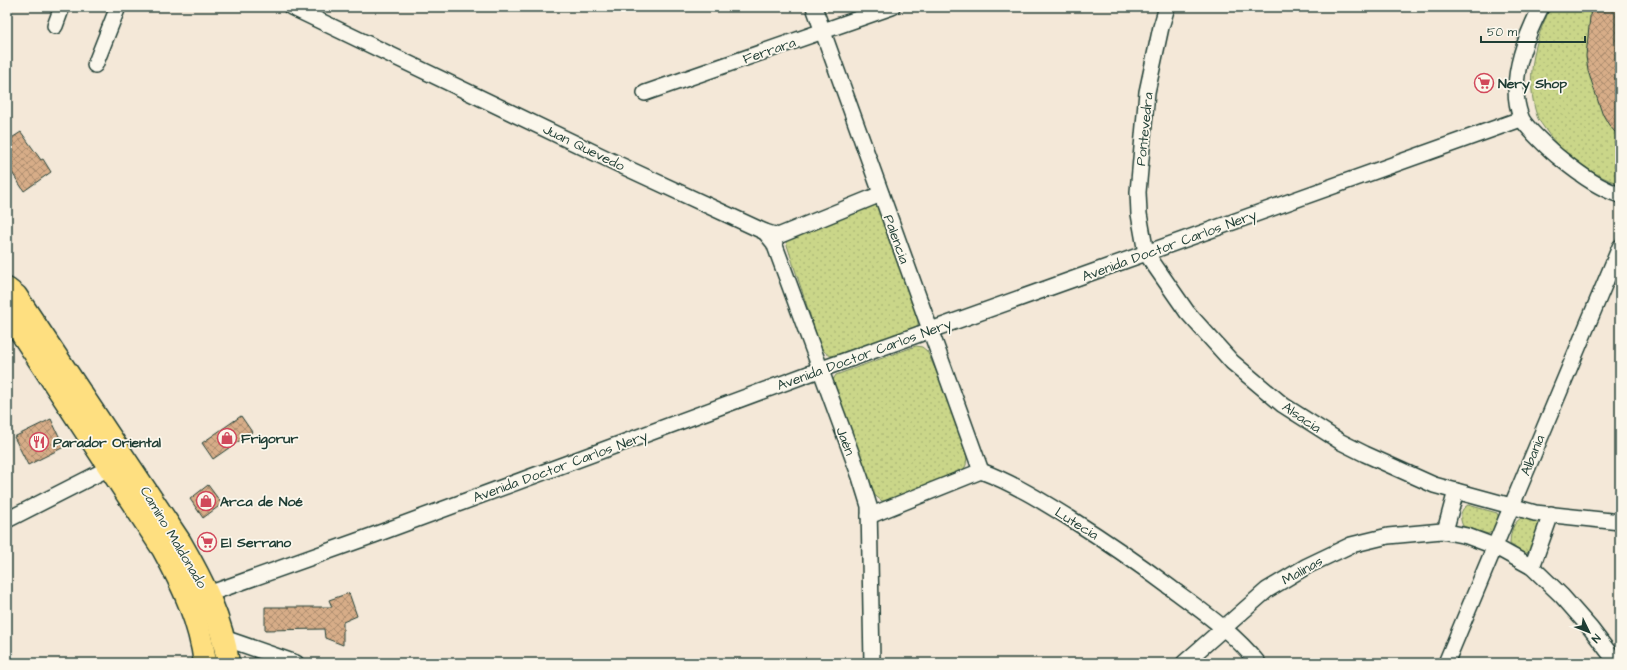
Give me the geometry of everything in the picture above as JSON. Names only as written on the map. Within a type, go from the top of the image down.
[{"type":"main road","name":"Camino Maldonado","points":[[7,289],[16,296],[118,464],[178,576],[198,626],[205,663]]},
{"type":"main road","name":"Camino Maldonado","points":[[7,311],[118,464],[180,542],[208,594],[224,638],[228,663]]},
{"type":"street","points":[[55,26],[62,7]]},
{"type":"street","points":[[95,65],[118,7]]},
{"type":"street","name":"Juan Quevedo","points":[[291,7],[618,164],[765,232],[778,236],[881,194]]},
{"type":"street","name":"Palencia","points":[[814,7],[980,471]]},
{"type":"street","name":"Ferrara","points":[[645,93],[892,7]]},
{"type":"street","name":"Pontevedra","points":[[1146,253],[1139,214],[1138,192],[1148,92],[1161,27],[1167,7]]},
{"type":"street","points":[[1542,7],[1530,28],[1519,63],[1516,95],[1521,119],[1550,151],[1569,166],[1596,184],[1620,196]]},
{"type":"street","name":"Avenida Doctor Carlos Nery","points":[[208,594],[381,533],[819,370],[1521,119]]},
{"type":"street","name":"Jaén","points":[[765,232],[774,243],[819,370],[865,491],[869,506],[872,663]]},
{"type":"street","name":"Albania","points":[[1446,663],[1620,247]]},
{"type":"street","name":"Alsacia","points":[[1146,253],[1187,312],[1232,362],[1283,405],[1341,442],[1434,485],[1535,512],[1620,522]]},
{"type":"street","points":[[7,520],[118,464]]},
{"type":"street","points":[[869,516],[980,471]]},
{"type":"street","name":"Lutecia","points":[[980,471],[1018,487],[1127,555],[1224,628],[1249,652],[1258,663]]},
{"type":"street","points":[[1445,531],[1456,491]]},
{"type":"street","points":[[1532,567],[1551,514]]},
{"type":"street","name":"Malinas","points":[[1184,663],[1267,590],[1307,566],[1351,545],[1388,536],[1445,531],[1467,536],[1494,546]]},
{"type":"street","points":[[1494,546],[1532,567],[1562,596],[1591,629],[1617,663]]},
{"type":"street","points":[[224,638],[296,663]]},
{"type":"green space","points":[[1551,7],[1620,7],[1620,184],[1597,175],[1567,154],[1550,136],[1537,117],[1533,102],[1532,88],[1533,60],[1540,32]]},
{"type":"green space","points":[[874,203],[881,212],[918,317],[918,325],[912,329],[833,356],[829,355],[820,346],[785,239]]},
{"type":"green space","points":[[916,346],[922,347],[927,351],[944,388],[965,447],[967,457],[966,465],[963,471],[890,501],[882,501],[873,494],[832,381],[836,375]]},
{"type":"green space","points":[[1468,505],[1497,513],[1499,518],[1495,530],[1488,534],[1463,526],[1461,514],[1463,509]]},
{"type":"green space","points":[[1524,517],[1536,521],[1538,524],[1534,543],[1531,549],[1526,553],[1523,553],[1510,544],[1515,524]]},
{"type":"building","points":[[1591,7],[1620,7],[1620,138],[1609,125],[1602,113],[1588,71],[1586,56]]},
{"type":"building","points":[[21,132],[41,160],[43,159],[51,172],[24,191],[7,165],[7,141]]},
{"type":"building","name":"Frigorur","points":[[241,416],[252,432],[213,459],[202,443]]},
{"type":"building","name":"Parador Oriental","points":[[51,419],[64,447],[28,465],[14,437]]},
{"type":"building","name":"Arca de Noé","points":[[208,485],[222,504],[203,518],[190,499]]},
{"type":"building","points":[[349,593],[357,616],[343,622],[343,645],[325,638],[324,629],[265,630],[265,607],[332,607],[329,600]]},
{"type":"place","name":"Nery Shop","points":[[1484,83]]},
{"type":"place","name":"Frigorur","points":[[227,438]]},
{"type":"place","name":"Parador Oriental","points":[[39,442]]},
{"type":"place","name":"Arca de Noé","points":[[206,501]]},
{"type":"place","name":"El Serrano","points":[[207,542]]}]
